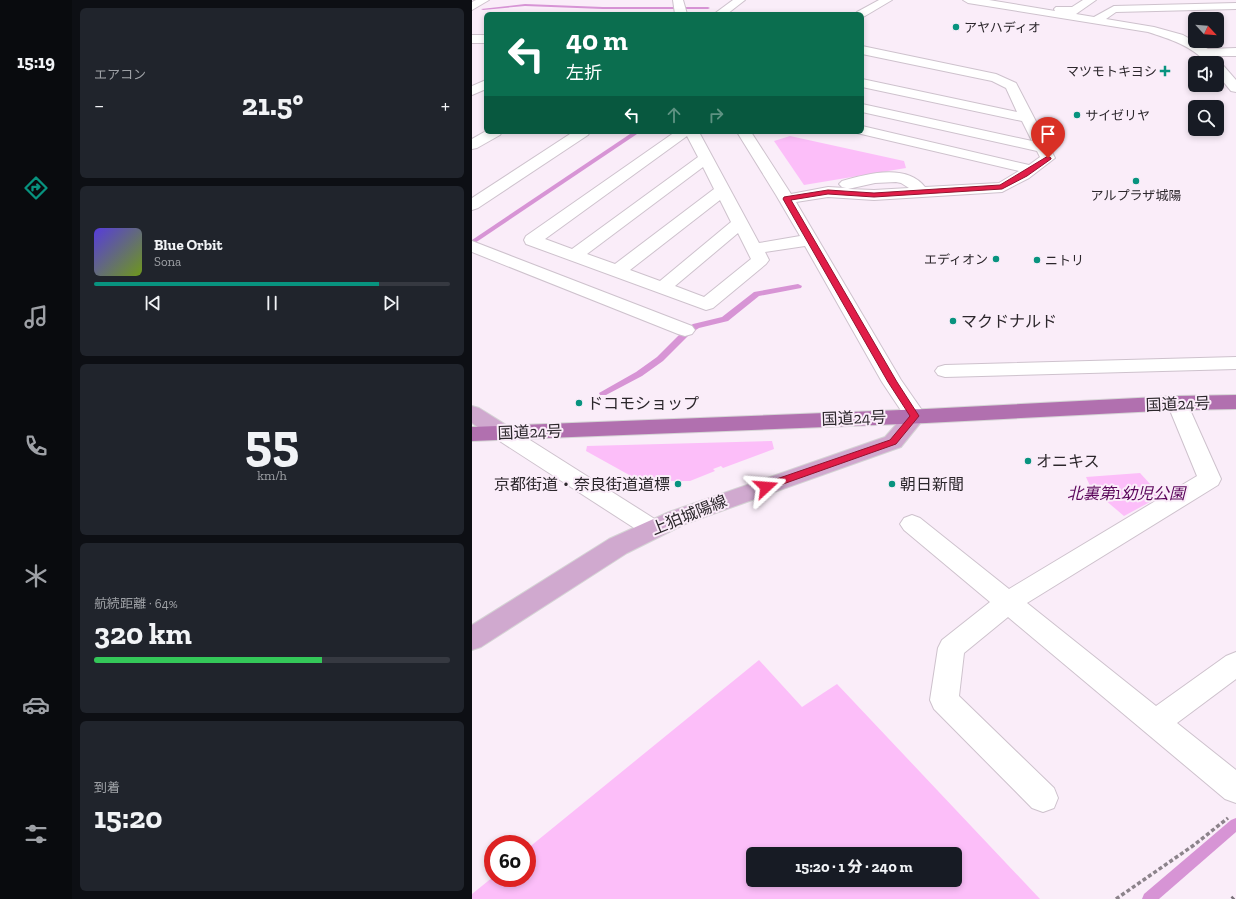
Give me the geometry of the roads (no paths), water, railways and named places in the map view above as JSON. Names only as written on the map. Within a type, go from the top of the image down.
[{"type":"highway","name":"国道24号","points":[[472,434],[915,416],[1177,403],[1236,402]]},
{"type":"main road","points":[[472,413],[503,433]]},
{"type":"main road","name":"上狛城陽線","points":[[472,639],[618,546],[677,518],[893,442],[915,416]]},
{"type":"street","points":[[473,6],[484,0]]},
{"type":"street","points":[[678,0],[680,12]]},
{"type":"street","points":[[723,12],[740,0]]},
{"type":"street","points":[[864,12],[887,0]]},
{"type":"street","points":[[968,0],[1142,27],[1188,41]]},
{"type":"street","points":[[1006,0],[1074,11],[1091,0]]},
{"type":"street","points":[[1096,20],[1114,9],[1236,6]]},
{"type":"street","points":[[1142,27],[1151,21],[1166,21]]},
{"type":"street","points":[[1199,48],[1208,56]]},
{"type":"street","points":[[785,197],[828,192],[874,195],[966,177],[1002,187],[1032,170],[1048,158],[1011,86],[996,78],[864,50]]},
{"type":"street","points":[[1204,52],[1236,52]]},
{"type":"street","points":[[1224,67],[1236,67]]},
{"type":"street","points":[[1224,74],[1234,84]]},
{"type":"street","points":[[864,83],[1028,118]]},
{"type":"street","points":[[472,91],[484,85]]},
{"type":"street","points":[[882,135],[937,86]]},
{"type":"street","points":[[994,91],[1016,95]]},
{"type":"street","points":[[864,108],[1044,148]]},
{"type":"street","points":[[864,130],[1032,170]]},
{"type":"street","points":[[472,145],[491,134]]},
{"type":"street","points":[[472,205],[581,134]]},
{"type":"street","points":[[681,134],[532,240],[706,304],[760,260],[693,134]]},
{"type":"street","points":[[745,134],[785,197],[892,382],[915,416]]},
{"type":"street","points":[[958,153],[966,177]]},
{"type":"street","points":[[575,256],[706,158]]},
{"type":"street","points":[[785,197],[890,177],[904,178],[915,182],[918,189]]},
{"type":"street","points":[[617,271],[723,190]]},
{"type":"street","points":[[662,288],[740,223]]},
{"type":"street","points":[[754,249],[809,240]]},
{"type":"street","points":[[475,248],[685,330]]},
{"type":"street","points":[[945,371],[1236,363]]},
{"type":"street","points":[[1043,798],[944,700],[951,648],[1008,602],[1210,479],[1177,403]]},
{"type":"street","points":[[503,433],[653,529]]},
{"type":"street","points":[[912,524],[1236,790]]},
{"type":"street","points":[[1155,723],[1236,664]]},
{"type":"waterway","points":[[483,9],[525,5],[603,8],[675,8]]},
{"type":"waterway","points":[[686,8],[708,8]]},
{"type":"waterway","points":[[472,243],[634,134]]},
{"type":"waterway","points":[[603,393],[639,374],[660,359],[688,331],[696,326],[725,319],[757,294],[798,286]]},
{"type":"waterway","points":[[1149,899],[1236,824]]},
{"type":"railway","points":[[1232,899],[1236,895]]},
{"type":"place","name":"アヤハディオ","points":[[956,27]]},
{"type":"place","name":"マツモトキヨシ","points":[[1165,71]]},
{"type":"place","name":"サイゼリヤ","points":[[1077,115]]},
{"type":"place","name":"アルプラザ城陽","points":[[1136,181]]},
{"type":"place","name":"エディオン","points":[[996,259]]},
{"type":"place","name":"ニトリ","points":[[1037,260]]},
{"type":"place","name":"マクドナルド","points":[[953,321]]},
{"type":"place","name":"ドコモショップ","points":[[579,403]]},
{"type":"place","name":"オニキス","points":[[1028,461]]},
{"type":"place","name":"京都街道・奈良街道道標","points":[[678,484]]},
{"type":"place","name":"朝日新聞","points":[[892,484]]},
{"type":"park label","name":"北裏第1幼児公園","points":[[1126,493]]}]
